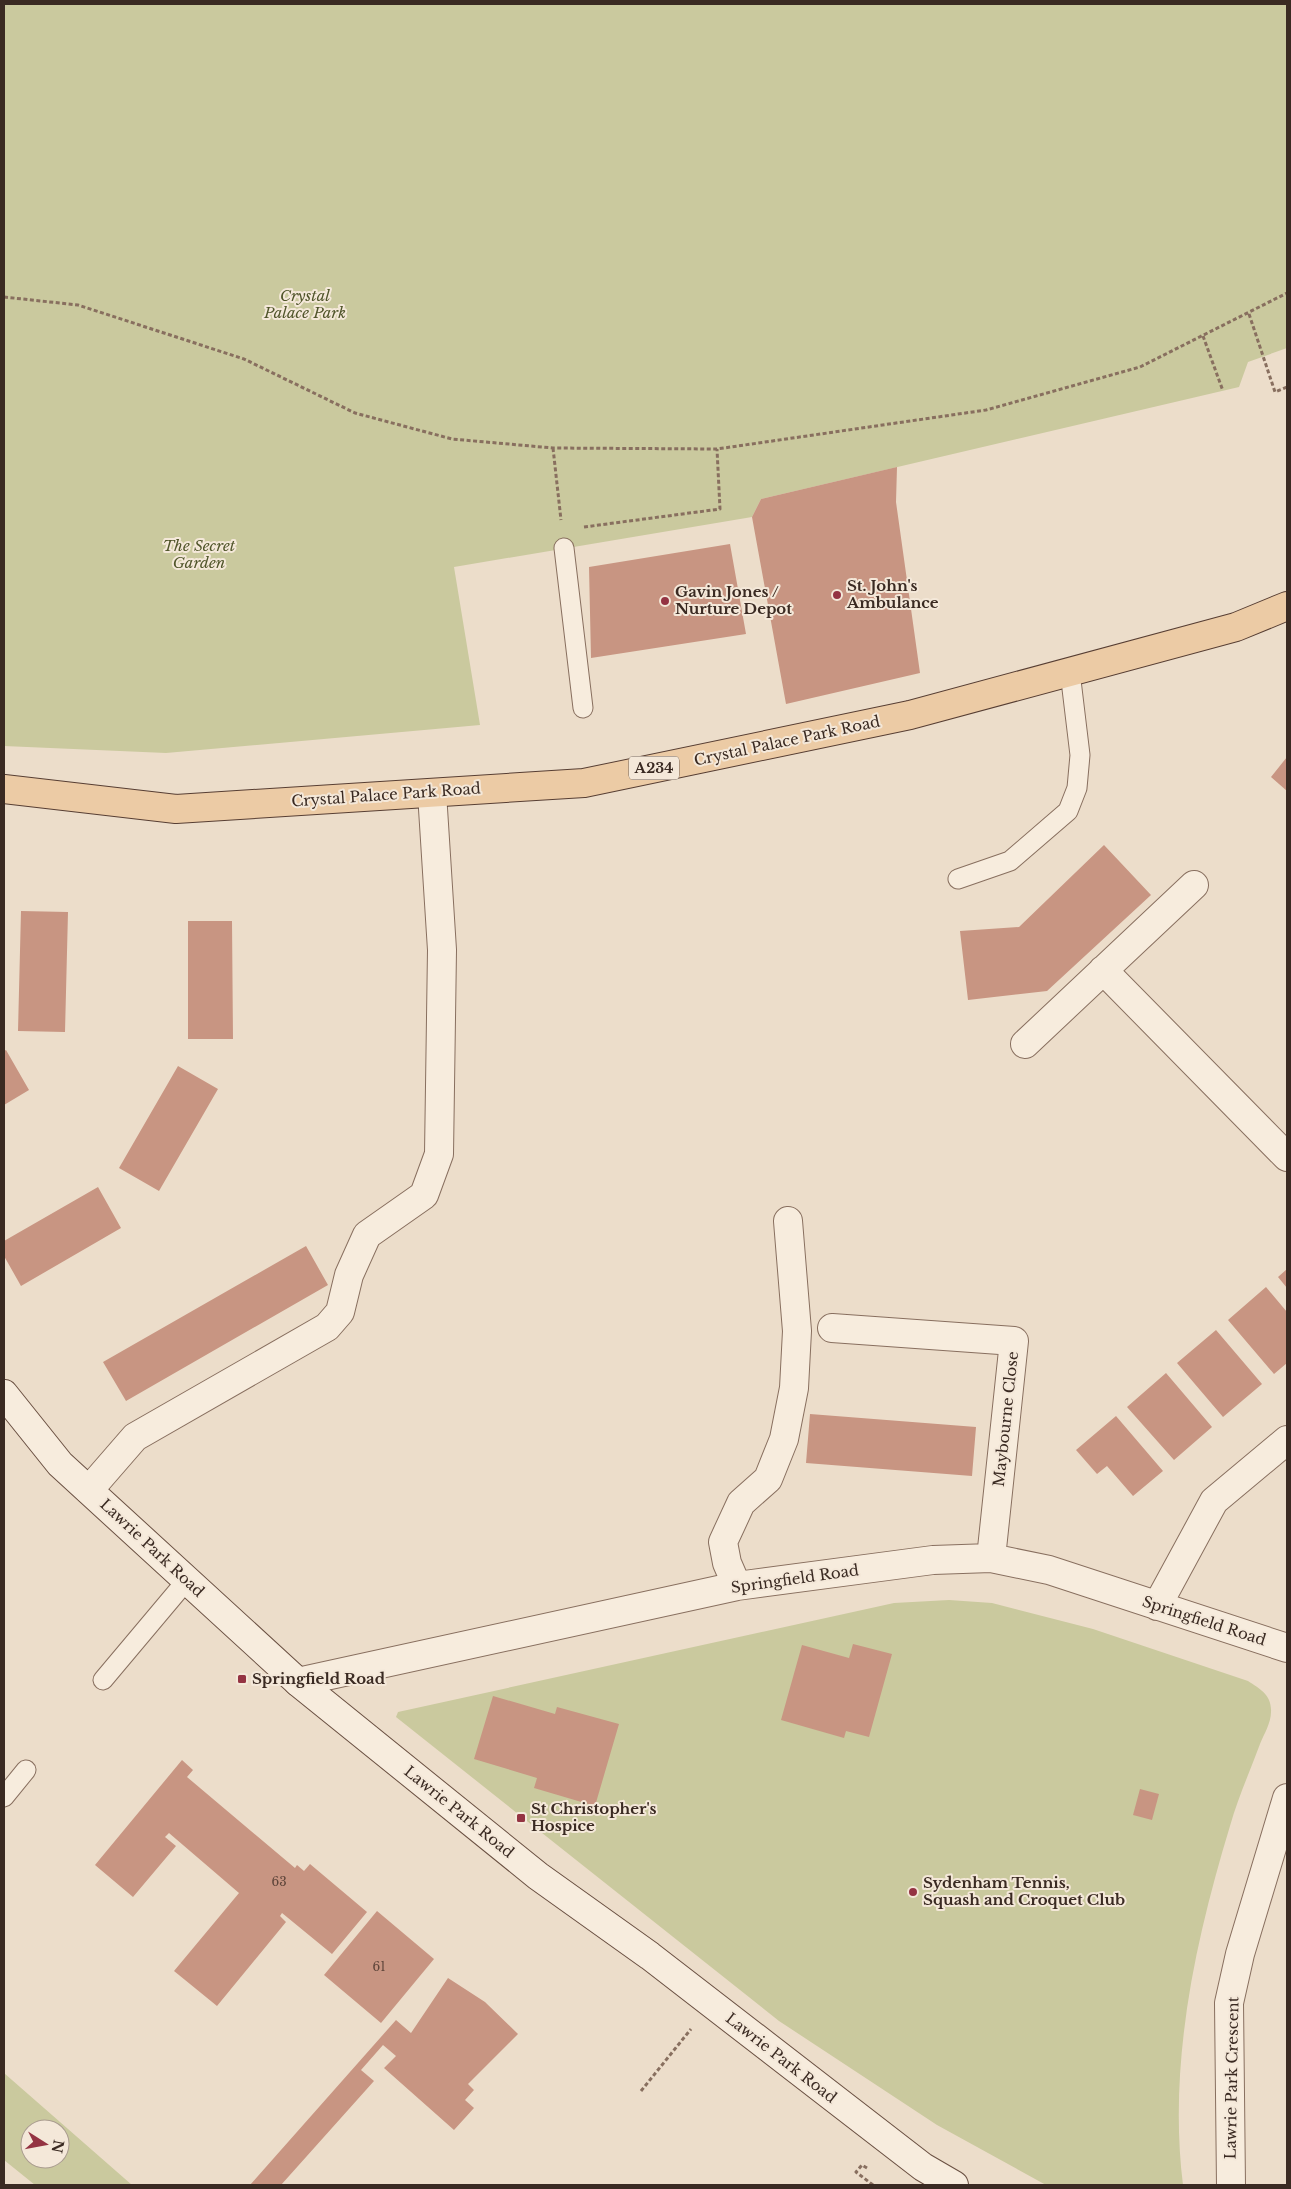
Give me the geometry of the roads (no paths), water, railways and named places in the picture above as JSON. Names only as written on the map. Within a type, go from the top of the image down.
[{"type":"main road","name":"Crystal Palace Park Road","points":[[4,789],[176,808],[584,783],[910,715],[1236,627],[1287,606]]},
{"type":"street","points":[[89,1490],[135,1437],[327,1327],[340,1312],[349,1275],[367,1235],[424,1195],[439,1154],[442,950],[432,793]]},
{"type":"street","points":[[1025,1044],[1194,885]]},
{"type":"street","points":[[1103,970],[1287,1157]]},
{"type":"street","points":[[737,1586],[727,1563],[723,1542],[741,1502],[768,1479],[784,1439],[794,1388],[797,1331],[788,1221]]},
{"type":"street","name":"Maybourne Close","points":[[832,1328],[1014,1342],[991,1558]]},
{"type":"street","name":"Lawrie Park Road","points":[[4,1394],[60,1464],[298,1682],[538,1876],[711,2003],[923,2167],[954,2185]]},
{"type":"street","points":[[1157,1606],[1214,1501],[1287,1440]]},
{"type":"street","name":"Springfield Road","points":[[298,1682],[737,1586],[933,1560],[991,1558],[1049,1570],[1287,1648]]},
{"type":"street","name":"Lawrie Park Crescent","points":[[1231,2185],[1229,2003],[1240,1954],[1287,1798]]},
{"type":"lane","points":[[563,539],[583,708]]},
{"type":"lane","points":[[958,879],[1010,861],[1068,811],[1077,788],[1080,755],[1070,672]]},
{"type":"lane","points":[[103,1680],[187,1580]]},
{"type":"lane","points":[[4,1797],[26,1770]]},
{"type":"place","name":"St. John's Ambulance","points":[[837,595]]},
{"type":"place","name":"Gavin Jones / Nurture Depot","points":[[665,601]]},
{"type":"place","name":"Springfield Road","points":[[242,1679]]},
{"type":"place","name":"St Christopher's Hospice","points":[[521,1818]]},
{"type":"place","name":"Sydenham Tennis, Squash and Croquet Club","points":[[913,1892]]},
{"type":"park label","name":"Crystal Palace Park","points":[[305,304]]},
{"type":"park label","name":"The Secret Garden","points":[[199,554]]}]
